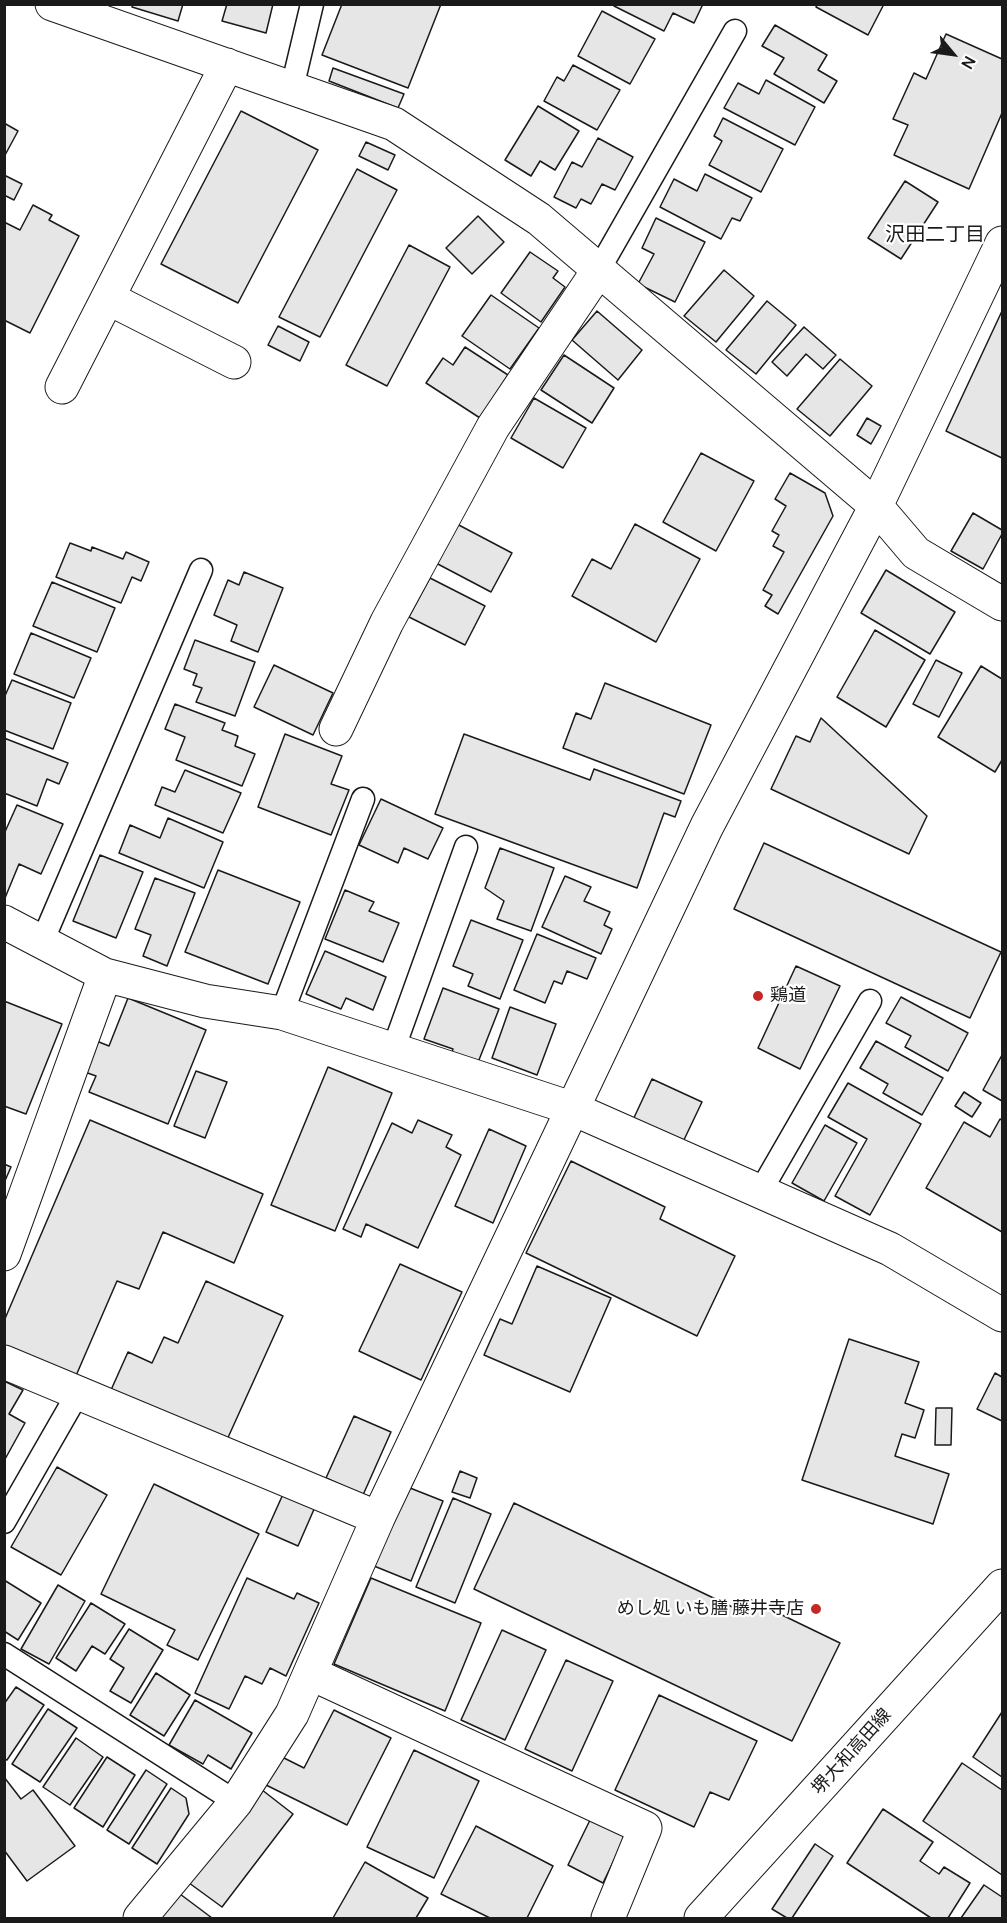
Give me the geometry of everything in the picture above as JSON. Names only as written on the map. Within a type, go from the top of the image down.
[{"type":"street","points":[[52,4],[394,124],[539,219],[876,506],[916,553],[1002,604]]},
{"type":"street","points":[[62,387],[227,65]]},
{"type":"street","points":[[140,1918],[236,1802],[292,1713],[378,1518],[706,826],[876,506],[1002,243]]},
{"type":"street","points":[[336,729],[387,622],[493,427],[598,271]]},
{"type":"street","points":[[108,298],[234,362]]},
{"type":"street","points":[[4,922],[105,975],[205,1001],[282,1013],[571,1108],[890,1249],[1002,1315]]},
{"type":"street","points":[[4,1254],[105,975]]},
{"type":"street","points":[[4,1362],[378,1518]]},
{"type":"street","name":"堺大和高田線","points":[[702,1918],[1002,1586]]},
{"type":"street","points":[[310,1673],[645,1828],[608,1918]]},
{"type":"lane","points":[[292,88],[312,4]]},
{"type":"lane","points":[[598,271],[735,31]]},
{"type":"lane","points":[[42,942],[201,570]]},
{"type":"lane","points":[[282,1013],[363,799]]},
{"type":"lane","points":[[393,1050],[466,848]]},
{"type":"lane","points":[[760,1192],[870,1001]]},
{"type":"lane","points":[[4,1522],[78,1393]]},
{"type":"lane","points":[[4,1654],[236,1802]]},
{"type":"building","points":[[133,4],[183,4],[178,21],[132,7]]},
{"type":"building","points":[[227,4],[273,4],[266,33],[222,21]]},
{"type":"building","points":[[342,4],[441,4],[408,88],[322,55]]},
{"type":"building","points":[[614,4],[703,4],[694,23],[673,13],[664,31]]},
{"type":"building","points":[[817,4],[884,4],[868,35],[816,7]]},
{"type":"building","points":[[602,11],[655,39],[630,84],[578,56]]},
{"type":"building","points":[[775,25],[827,55],[818,70],[837,81],[824,103],[774,74],[784,58],[762,46]]},
{"type":"building","points":[[946,34],[1002,59],[1002,113],[969,189],[894,155],[908,125],[893,119],[914,73],[926,79]]},
{"type":"building","points":[[573,65],[620,90],[597,130],[544,101],[557,77],[564,81]]},
{"type":"building","points":[[333,68],[404,94],[398,108],[329,81]]},
{"type":"building","points":[[766,80],[815,107],[795,145],[724,108],[738,83],[759,94]]},
{"type":"building","points":[[538,106],[579,131],[555,170],[540,161],[531,176],[505,160]]},
{"type":"building","points":[[241,111],[318,150],[238,303],[161,264]]},
{"type":"building","points":[[723,118],[783,149],[761,192],[709,165],[722,141],[714,136]]},
{"type":"building","points":[[4,123],[18,131],[4,157]]},
{"type":"building","points":[[598,138],[633,157],[615,190],[602,184],[591,204],[581,199],[576,208],[554,197],[572,162],[582,167]]},
{"type":"building","points":[[366,142],[395,155],[388,170],[359,156]]},
{"type":"building","points":[[357,169],[397,190],[320,337],[279,317]]},
{"type":"building","points":[[705,174],[752,198],[740,221],[732,218],[721,239],[660,207],[674,179],[697,191]]},
{"type":"building","points":[[4,175],[22,184],[14,200],[4,195]]},
{"type":"building","points":[[905,181],[938,202],[901,259],[868,238]]},
{"type":"building","points":[[33,205],[52,215],[49,220],[79,236],[30,333],[4,320],[4,222],[20,230]]},
{"type":"building","points":[[478,216],[504,242],[472,274],[446,248]]},
{"type":"building","points":[[656,218],[705,242],[675,302],[638,284],[654,254],[642,248]]},
{"type":"building","points":[[409,245],[450,267],[387,386],[346,365]]},
{"type":"building","points":[[530,252],[558,271],[553,278],[565,287],[541,322],[501,293]]},
{"type":"building","points":[[724,270],[754,296],[716,342],[684,316]]},
{"type":"building","points":[[491,295],[539,328],[510,369],[462,336]]},
{"type":"building","points":[[767,301],[796,325],[756,374],[726,350]]},
{"type":"building","points":[[597,311],[642,350],[618,380],[572,340]]},
{"type":"building","points":[[1002,311],[1002,458],[946,431]]},
{"type":"building","points":[[278,326],[309,342],[300,361],[268,345]]},
{"type":"building","points":[[804,327],[836,355],[823,369],[806,354],[787,376],[772,362]]},
{"type":"building","points":[[465,347],[508,375],[480,418],[426,383],[443,358],[453,365]]},
{"type":"building","points":[[564,355],[614,388],[592,423],[541,390]]},
{"type":"building","points":[[840,359],[872,386],[830,436],[797,409]]},
{"type":"building","points":[[534,398],[586,428],[563,468],[511,438]]},
{"type":"building","points":[[867,418],[881,426],[871,444],[857,435]]},
{"type":"building","points":[[701,453],[754,481],[716,551],[663,522]]},
{"type":"building","points":[[790,473],[825,493],[833,516],[778,614],[765,606],[772,595],[763,590],[784,552],[773,546],[779,535],[772,531],[786,506],[775,499]]},
{"type":"building","points":[[973,513],[1002,530],[983,569],[951,551]]},
{"type":"building","points":[[455,523],[512,553],[491,592],[434,562]]},
{"type":"building","points":[[635,524],[700,559],[656,642],[572,596],[592,559],[611,569]]},
{"type":"building","points":[[70,543],[91,551],[92,547],[123,559],[126,552],[149,562],[141,581],[132,577],[121,603],[56,577]]},
{"type":"building","points":[[886,570],[955,612],[930,654],[861,613]]},
{"type":"building","points":[[244,572],[283,588],[258,652],[231,641],[237,625],[214,615],[228,580],[239,585]]},
{"type":"building","points":[[430,578],[485,606],[465,645],[409,617]]},
{"type":"building","points":[[52,582],[115,608],[97,652],[33,626]]},
{"type":"building","points":[[875,630],[925,660],[886,727],[837,697]]},
{"type":"building","points":[[31,633],[91,658],[74,698],[14,674]]},
{"type":"building","points":[[195,640],[255,662],[235,716],[196,702],[202,688],[193,685],[197,674],[184,669]]},
{"type":"building","points":[[936,660],[962,673],[939,717],[913,704]]},
{"type":"building","points":[[274,665],[333,693],[313,735],[254,707]]},
{"type":"building","points":[[981,666],[1002,679],[1002,760],[995,772],[938,737]]},
{"type":"building","points":[[12,680],[71,703],[53,749],[4,730],[4,698]]},
{"type":"building","points":[[605,683],[711,725],[684,794],[563,748],[576,713],[591,719]]},
{"type":"building","points":[[175,704],[225,723],[222,730],[238,736],[235,746],[255,754],[242,786],[176,760],[185,737],[165,729]]},
{"type":"building","points":[[821,718],[927,816],[909,854],[771,789],[796,736],[810,742]]},
{"type":"building","points":[[285,734],[342,756],[331,784],[349,790],[331,835],[258,807]]},
{"type":"building","points":[[464,734],[590,780],[594,769],[681,801],[675,817],[664,813],[637,888],[435,814]]},
{"type":"building","points":[[4,738],[68,763],[59,784],[47,779],[37,806],[4,793]]},
{"type":"building","points":[[185,770],[241,793],[223,833],[155,805],[162,787],[175,792]]},
{"type":"building","points":[[381,799],[443,828],[428,859],[404,848],[398,863],[359,845]]},
{"type":"building","points":[[17,805],[63,824],[41,874],[19,864],[5,898],[4,834]]},
{"type":"building","points":[[168,818],[223,842],[204,888],[119,853],[130,825],[160,838]]},
{"type":"building","points":[[764,843],[1001,952],[970,1018],[734,909]]},
{"type":"building","points":[[500,848],[554,868],[531,931],[497,919],[504,901],[485,888]]},
{"type":"building","points":[[100,855],[143,872],[116,938],[73,921]]},
{"type":"building","points":[[218,870],[300,902],[268,984],[185,952]]},
{"type":"building","points":[[565,876],[591,887],[584,901],[610,912],[604,925],[612,929],[601,954],[542,927]]},
{"type":"building","points":[[155,878],[195,893],[167,966],[143,956],[151,935],[135,929]]},
{"type":"building","points":[[345,890],[374,902],[369,911],[399,923],[383,962],[325,939]]},
{"type":"building","points":[[471,920],[523,940],[500,999],[468,986],[473,974],[453,966]]},
{"type":"building","points":[[537,934],[596,958],[587,979],[567,971],[562,984],[554,981],[545,1003],[514,990]]},
{"type":"building","points":[[325,951],[386,977],[373,1010],[346,998],[341,1009],[306,994]]},
{"type":"building","points":[[796,966],[840,986],[800,1069],[758,1048]]},
{"type":"building","points":[[443,988],[499,1009],[477,1065],[451,1055],[453,1049],[424,1039]]},
{"type":"building","points":[[901,997],[968,1033],[948,1071],[905,1047],[911,1036],[886,1023]]},
{"type":"building","points":[[128,998],[206,1030],[168,1124],[89,1092],[96,1076],[82,1071],[94,1040],[109,1046]]},
{"type":"building","points":[[4,1001],[62,1024],[26,1114],[4,1106]]},
{"type":"building","points":[[510,1007],[556,1024],[537,1075],[492,1058]]},
{"type":"building","points":[[876,1041],[943,1078],[922,1115],[883,1093],[888,1084],[860,1068]]},
{"type":"building","points":[[1002,1055],[1002,1101],[983,1090]]},
{"type":"building","points":[[328,1067],[392,1093],[335,1231],[271,1205]]},
{"type":"building","points":[[196,1071],[227,1082],[205,1138],[174,1126]]},
{"type":"building","points":[[652,1079],[702,1102],[682,1144],[632,1122]]},
{"type":"building","points":[[848,1083],[921,1124],[870,1215],[835,1196],[867,1139],[828,1117]]},
{"type":"building","points":[[964,1092],[981,1103],[972,1117],[955,1106]]},
{"type":"building","points":[[1000,1119],[1002,1120],[1002,1232],[926,1188],[964,1122],[990,1137]]},
{"type":"building","points":[[90,1120],[263,1194],[234,1263],[163,1232],[139,1289],[117,1281],[75,1378],[4,1348],[4,1321]]},
{"type":"building","points":[[418,1120],[452,1135],[446,1147],[461,1155],[418,1248],[366,1224],[361,1237],[343,1229],[392,1123],[412,1133]]},
{"type":"building","points":[[825,1125],[857,1143],[824,1201],[792,1183]]},
{"type":"building","points":[[489,1129],[526,1146],[493,1223],[455,1206]]},
{"type":"building","points":[[571,1161],[665,1207],[660,1219],[735,1256],[697,1336],[526,1253]]},
{"type":"building","points":[[4,1164],[11,1167],[4,1183]]},
{"type":"building","points":[[400,1264],[462,1292],[421,1380],[359,1351]]},
{"type":"building","points":[[537,1266],[611,1298],[570,1392],[484,1355],[500,1319],[512,1324]]},
{"type":"building","points":[[206,1281],[283,1316],[226,1442],[111,1390],[128,1352],[152,1363],[164,1337],[178,1343]]},
{"type":"building","points":[[849,1339],[919,1362],[905,1403],[924,1410],[915,1438],[902,1434],[895,1456],[949,1474],[933,1524],[802,1480]]},
{"type":"building","points":[[995,1373],[1002,1377],[1002,1421],[977,1409]]},
{"type":"building","points":[[4,1381],[23,1390],[9,1414],[25,1423],[4,1461]]},
{"type":"building","points":[[936,1408],[952,1408],[951,1445],[935,1445]]},
{"type":"building","points":[[354,1416],[391,1432],[363,1495],[326,1478]]},
{"type":"building","points":[[57,1467],[107,1495],[61,1575],[11,1547]]},
{"type":"building","points":[[460,1471],[477,1478],[470,1498],[452,1492]]},
{"type":"building","points":[[154,1484],[259,1534],[198,1660],[167,1645],[175,1630],[101,1594]]},
{"type":"building","points":[[405,1486],[443,1501],[411,1581],[374,1566]]},
{"type":"building","points":[[284,1492],[315,1507],[298,1546],[266,1532]]},
{"type":"building","points":[[453,1498],[491,1514],[455,1603],[416,1587]]},
{"type":"building","points":[[514,1503],[745,1613],[751,1600],[840,1643],[792,1741],[474,1589]]},
{"type":"building","points":[[247,1578],[294,1599],[297,1593],[319,1603],[286,1676],[270,1668],[262,1684],[245,1676],[229,1709],[195,1693]]},
{"type":"building","points":[[371,1578],[481,1623],[445,1711],[334,1664]]},
{"type":"building","points":[[4,1580],[41,1603],[18,1640],[4,1631]]},
{"type":"building","points":[[58,1585],[85,1601],[49,1664],[21,1649]]},
{"type":"building","points":[[91,1603],[125,1624],[105,1654],[92,1646],[76,1671],[56,1658]]},
{"type":"building","points":[[129,1629],[163,1650],[131,1703],[110,1691],[124,1668],[110,1659]]},
{"type":"building","points":[[502,1630],[546,1650],[505,1740],[461,1720]]},
{"type":"building","points":[[566,1660],[613,1681],[572,1771],[525,1749]]},
{"type":"building","points":[[156,1673],[190,1695],[164,1736],[130,1715]]},
{"type":"building","points":[[16,1687],[44,1705],[7,1760],[4,1759],[4,1704]]},
{"type":"building","points":[[659,1695],[757,1741],[729,1800],[710,1792],[694,1827],[615,1790]]},
{"type":"building","points":[[195,1700],[252,1733],[231,1769],[208,1755],[203,1764],[169,1745]]},
{"type":"building","points":[[48,1709],[77,1728],[40,1782],[12,1764]]},
{"type":"building","points":[[334,1710],[391,1738],[347,1825],[264,1784],[278,1755],[304,1768]]},
{"type":"building","points":[[1002,1712],[1002,1777],[973,1757]]},
{"type":"building","points":[[76,1738],[103,1757],[70,1805],[43,1787]]},
{"type":"building","points":[[414,1750],[479,1781],[434,1878],[367,1847]]},
{"type":"building","points":[[107,1757],[135,1775],[103,1827],[74,1808]]},
{"type":"building","points":[[962,1763],[1002,1790],[1002,1875],[923,1821]]},
{"type":"building","points":[[146,1770],[167,1784],[129,1844],[107,1830]]},
{"type":"building","points":[[4,1777],[21,1799],[33,1790],[75,1846],[27,1881],[4,1850]]},
{"type":"building","points":[[257,1786],[293,1814],[222,1907],[185,1880]]},
{"type":"building","points":[[171,1788],[186,1798],[189,1814],[157,1864],[132,1848]]},
{"type":"building","points":[[883,1809],[933,1842],[920,1861],[939,1874],[944,1867],[970,1883],[948,1918],[931,1918],[847,1863]]},
{"type":"building","points":[[591,1818],[626,1835],[603,1883],[568,1865]]},
{"type":"building","points":[[476,1826],[553,1866],[527,1918],[490,1918],[441,1894]]},
{"type":"building","points":[[815,1844],[833,1856],[792,1918],[787,1918],[772,1909]]},
{"type":"building","points":[[365,1862],[428,1898],[416,1918],[333,1918]]},
{"type":"building","points":[[984,1885],[1002,1897],[1002,1918],[961,1918]]},
{"type":"building","points":[[176,1891],[212,1918],[161,1918],[157,1916]]},
{"type":"place","name":"鶏道","points":[[758,996]]},
{"type":"place","name":"めし処 いも膳 藤井寺店","points":[[816,1609]]},
{"type":"district","name":"沢田二丁目","points":[[935,235]]}]
